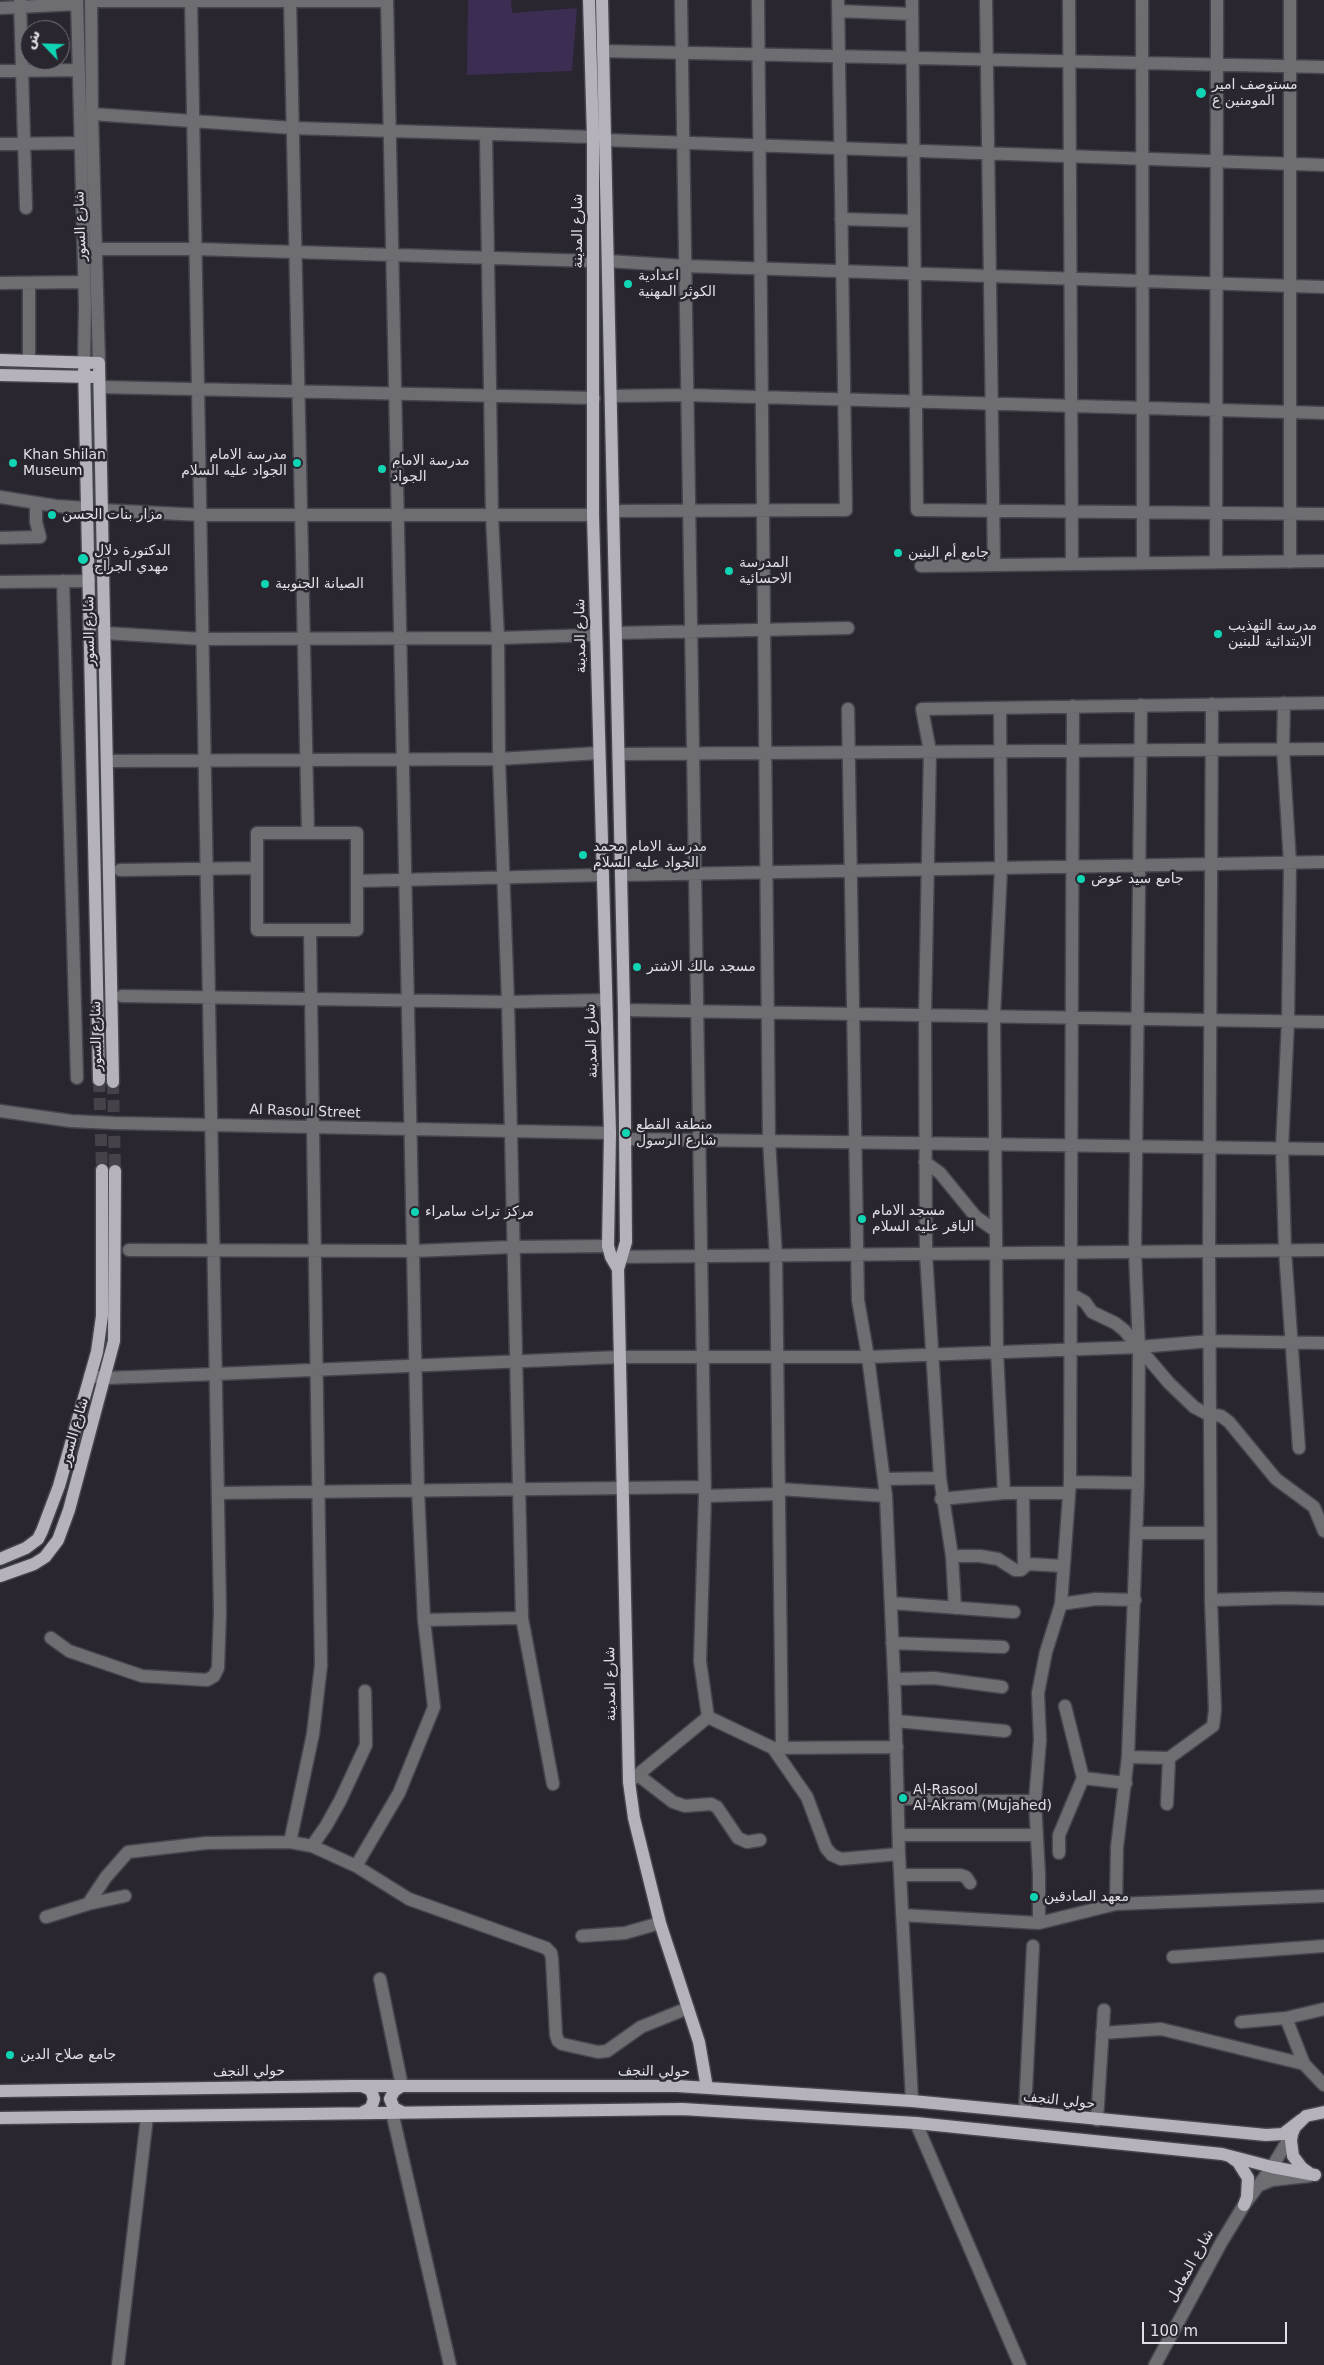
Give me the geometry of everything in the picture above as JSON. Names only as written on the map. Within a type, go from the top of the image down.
[{"type":"main road","name":"شارع المدينة","points":[[589,0],[608,261],[614,511],[624,1010],[626,1242],[615,1257]]},
{"type":"main road","name":"شارع المدينة","points":[[602,0],[603,51],[592,261],[593,515],[610,1132],[620,1356],[622,1488],[634,1818],[660,1923],[699,2042],[707,2088]]},
{"type":"main road","points":[[0,360],[99,363]]},
{"type":"main road","name":"شارع السور","points":[[84,363],[99,1080]]},
{"type":"main road","name":"شارع السور","points":[[99,363],[113,1082]]},
{"type":"main road","points":[[0,375],[84,377],[100,382]]},
{"type":"main road","name":"شارع السور","points":[[0,1559],[26,1548],[38,1539],[42,1531],[59,1486],[90,1376],[102,1321],[109,1170],[115,1325],[106,1378],[58,1540],[45,1557],[34,1564],[0,1576]]},
{"type":"main road","points":[[362,2086],[371,2090],[374,2099],[371,2108],[362,2112]]},
{"type":"main road","name":"حولي النجف","points":[[0,2091],[362,2086],[707,2088],[913,2101],[1266,2136],[1283,2134],[1324,2100]]},
{"type":"main road","points":[[397,2112],[390,2099],[394,2091],[402,2086]]},
{"type":"main road","points":[[888,2121],[894,2111],[889,2100]]},
{"type":"main road","points":[[913,2101],[910,2106],[909,2115],[916,2123]]},
{"type":"main road","points":[[0,2118],[682,2108],[916,2123],[1222,2154],[1272,2167],[1320,2175]]},
{"type":"main road","points":[[1320,2175],[1302,2168],[1294,2156],[1291,2142],[1301,2121],[1324,2112]]},
{"type":"main road","points":[[1222,2154],[1238,2162],[1248,2178],[1248,2197],[1244,2206]]},
{"type":"street","points":[[91,1],[387,0],[418,1490],[424,1620],[434,1707],[399,1792],[356,1866]]},
{"type":"street","points":[[681,0],[688,512],[692,633],[700,1139],[704,1491],[700,1661],[708,1717]]},
{"type":"street","points":[[758,0],[769,1140],[776,1257],[778,1358],[778,1748],[807,1797],[826,1848],[832,1855],[841,1859],[899,1854]]},
{"type":"street","points":[[912,0],[917,510],[1324,514]]},
{"type":"street","points":[[986,0],[994,565]]},
{"type":"street","points":[[1069,0],[1072,564]]},
{"type":"street","points":[[1142,0],[1143,563]]},
{"type":"street","points":[[1216,562],[1217,0]]},
{"type":"street","points":[[1290,0],[1290,562]]},
{"type":"street","name":"شارع السور","points":[[91,1],[99,363]]},
{"type":"street","points":[[51,1638],[69,1651],[142,1676],[207,1680],[214,1676],[218,1668],[220,1611],[191,1]]},
{"type":"street","points":[[290,1],[308,833]]},
{"type":"street","points":[[0,8],[20,4],[77,2]]},
{"type":"street","name":"شارع السور","points":[[77,2],[85,306],[84,363]]},
{"type":"street","points":[[20,4],[26,208]]},
{"type":"street","points":[[614,511],[763,512],[846,510],[838,6],[912,14]]},
{"type":"street","points":[[603,51],[1324,67]]},
{"type":"street","points":[[0,71],[79,70]]},
{"type":"street","points":[[92,114],[194,123],[293,128],[1324,165]]},
{"type":"street","points":[[486,134],[486,260],[491,396],[492,516],[498,638],[502,877],[508,1002],[509,1131],[522,1618],[553,1784]]},
{"type":"street","points":[[0,144],[81,143]]},
{"type":"street","points":[[841,219],[914,221]]},
{"type":"street","points":[[97,249],[196,249],[486,260],[592,261]]},
{"type":"street","points":[[608,261],[760,269],[1324,287]]},
{"type":"street","points":[[0,283],[84,282]]},
{"type":"street","points":[[29,283],[29,361]]},
{"type":"street","points":[[85,306],[98,305]]},
{"type":"street","points":[[100,382],[198,389],[594,398]]},
{"type":"street","points":[[611,396],[687,395],[1324,413]]},
{"type":"street","points":[[0,497],[87,508]]},
{"type":"street","points":[[0,538],[40,538],[36,522],[36,503]]},
{"type":"street","points":[[102,510],[201,514],[593,515]]},
{"type":"street","points":[[921,566],[1324,561]]},
{"type":"street","points":[[63,581],[77,1078]]},
{"type":"street","points":[[0,582],[89,581]]},
{"type":"street","points":[[616,634],[848,628]]},
{"type":"street","points":[[105,633],[203,639],[498,638],[596,635]]},
{"type":"street","points":[[956,1608],[952,1556],[940,1478],[926,1254],[925,1015],[930,751],[922,709],[1324,702]]},
{"type":"street","points":[[1284,703],[1283,749],[1290,863],[1288,1021],[1282,1148],[1285,1250],[1299,1448]]},
{"type":"street","points":[[1128,1758],[1169,1758],[1213,1726],[1215,1710],[1210,1533],[1211,1342],[1209,1251],[1212,704]]},
{"type":"street","points":[[1116,1904],[1118,1847],[1128,1758],[1138,1483],[1139,1347],[1135,1252],[1141,705]]},
{"type":"street","points":[[1039,1922],[1039,1875],[1034,1801],[1040,1740],[1038,1693],[1046,1652],[1060,1604],[1070,1487],[1073,706]]},
{"type":"street","points":[[1000,708],[1000,868],[994,1016],[997,1352],[1004,1493]]},
{"type":"street","points":[[848,709],[858,1300],[868,1357],[886,1496],[899,1798],[899,1854],[913,2101]]},
{"type":"street","points":[[619,754],[1324,749]]},
{"type":"street","points":[[108,761],[499,759],[599,753]]},
{"type":"street","points":[[257,833],[308,833],[357,833],[356,930],[257,930],[257,833]]},
{"type":"street","points":[[621,874],[1324,862]]},
{"type":"street","points":[[120,870],[257,868]]},
{"type":"street","points":[[356,881],[603,875]]},
{"type":"street","points":[[290,1842],[313,1734],[321,1665],[310,930]]},
{"type":"street","points":[[122,996],[508,1002],[606,1000]]},
{"type":"street","points":[[624,1010],[1324,1022]]},
{"type":"street","name":"Al Rasoul Street","points":[[0,1111],[71,1121],[410,1130],[610,1132]]},
{"type":"street","points":[[625,1140],[700,1139],[1324,1149]]},
{"type":"street","points":[[925,1162],[940,1173],[976,1217],[996,1231]]},
{"type":"street","points":[[128,1250],[413,1251],[512,1247],[615,1257],[776,1257],[1324,1250]]},
{"type":"street","points":[[1071,1294],[1085,1302],[1092,1312],[1120,1326],[1175,1390],[1198,1410],[1210,1415],[1221,1416],[1229,1422],[1276,1478],[1310,1503],[1317,1512],[1324,1531]]},
{"type":"street","points":[[90,1376],[106,1378],[216,1374],[620,1356],[868,1357],[1139,1347],[1211,1342],[1324,1343]]},
{"type":"street","points":[[884,1479],[940,1478]]},
{"type":"street","points":[[942,1499],[1023,1493],[1070,1487],[1138,1483]]},
{"type":"street","points":[[218,1493],[622,1488],[779,1491],[886,1496]]},
{"type":"street","points":[[1023,1493],[1024,1566]]},
{"type":"street","points":[[1136,1533],[1210,1533]]},
{"type":"street","points":[[952,1556],[980,1556],[998,1559],[1015,1570],[1021,1570],[1028,1564],[1064,1566]]},
{"type":"street","points":[[1060,1604],[1096,1599],[1135,1600]]},
{"type":"street","points":[[1211,1600],[1324,1599]]},
{"type":"street","points":[[891,1603],[1014,1612]]},
{"type":"street","points":[[424,1620],[522,1618]]},
{"type":"street","points":[[892,1643],[1003,1647]]},
{"type":"street","points":[[894,1678],[934,1678],[1002,1688]]},
{"type":"street","points":[[312,1846],[340,1801],[366,1745],[365,1692]]},
{"type":"street","points":[[1059,1853],[1059,1835],[1083,1778],[1065,1706]]},
{"type":"street","points":[[708,1717],[633,1778],[673,1802],[685,1806],[711,1804],[716,1807],[738,1838],[747,1842],[760,1840]]},
{"type":"street","points":[[708,1717],[778,1748],[897,1747]]},
{"type":"street","points":[[896,1721],[1005,1730]]},
{"type":"street","points":[[1166,1804],[1169,1758]]},
{"type":"street","points":[[1083,1778],[1126,1783]]},
{"type":"street","points":[[899,1798],[966,1801],[1034,1801]]},
{"type":"street","points":[[900,1835],[1036,1835]]},
{"type":"street","points":[[88,1904],[106,1876],[128,1852],[206,1843],[290,1842],[312,1846],[356,1866],[409,1899],[546,1948],[551,1953],[552,1959],[556,2035],[558,2042],[562,2044],[598,2052],[608,2051],[641,2027],[688,2008]]},
{"type":"street","points":[[900,1875],[960,1875],[966,1877],[970,1883]]},
{"type":"street","points":[[46,1917],[88,1904],[125,1896]]},
{"type":"street","points":[[902,1915],[1039,1922],[1116,1904],[1324,1896]]},
{"type":"street","points":[[582,1936],[625,1933],[660,1923]]},
{"type":"street","points":[[1025,2112],[1033,1946]]},
{"type":"street","points":[[1173,1956],[1324,1946]]},
{"type":"street","points":[[380,1979],[402,2086]]},
{"type":"street","points":[[1241,2022],[1286,2018],[1324,2009]]},
{"type":"street","points":[[1096,2120],[1104,2010]]},
{"type":"street","points":[[1286,2018],[1304,2064],[1324,2085]]},
{"type":"street","points":[[1102,2033],[1161,2029],[1304,2064]]},
{"type":"street","points":[[397,2112],[450,2365]]},
{"type":"street","points":[[118,2365],[147,2117]]},
{"type":"street","name":"شارع المعامل","points":[[1155,2365],[1179,2318],[1244,2206],[1260,2185],[1301,2121]]},
{"type":"street","points":[[916,2123],[1020,2365]]},
{"type":"street","points":[[1260,2185],[1272,2180],[1320,2175]]},
{"type":"shaded area","points":[[468,0],[511,0],[512,13],[577,8],[572,71],[467,75]]},
{"type":"tunnel","points":[[99,1080],[102,1170]]},
{"type":"tunnel","points":[[113,1082],[115,1171]]},
{"type":"place","name":"مستوصف امير المومنين ع","points":[[1201,93]]},
{"type":"place","name":"اعدادية الكوثر المهنية","points":[[628,284]]},
{"type":"place","name":"Khan Shilan Museum","points":[[13,463]]},
{"type":"place","name":"مدرسة الامام الجواد عليه السلام","points":[[297,463]]},
{"type":"place","name":"مدرسة الامام الجواد","points":[[382,469]]},
{"type":"place","name":"مزار بنات الحسن","points":[[52,515]]},
{"type":"place","name":"جامع أم البنين","points":[[898,553]]},
{"type":"place","name":"الدكتورة دلال مهدي الجراح","points":[[83,559]]},
{"type":"place","name":"المدرسة الاحسائية","points":[[729,571]]},
{"type":"place","name":"الصيانة الجنوبية","points":[[265,584]]},
{"type":"place","name":"مدرسة التهذيب الابتدائية للبنين","points":[[1218,634]]},
{"type":"place","name":"مدرسة الامام محمد الجواد عليه السلام","points":[[583,855]]},
{"type":"place","name":"جامع سيد عوض","points":[[1081,879]]},
{"type":"place","name":"مسجد مالك الاشتر","points":[[637,967]]},
{"type":"place","name":"منطقة القطع شارع الرسول","points":[[626,1133]]},
{"type":"place","name":"مركز تراث سامراء","points":[[415,1212]]},
{"type":"place","name":"مسجد الامام الباقر عليه السلام","points":[[862,1219]]},
{"type":"place","name":"Al-Rasool Al-Akram (Mujahed)","points":[[903,1798]]},
{"type":"place","name":"معهد الصادقين","points":[[1034,1897]]},
{"type":"place","name":"جامع صلاح الدين","points":[[10,2055]]}]
